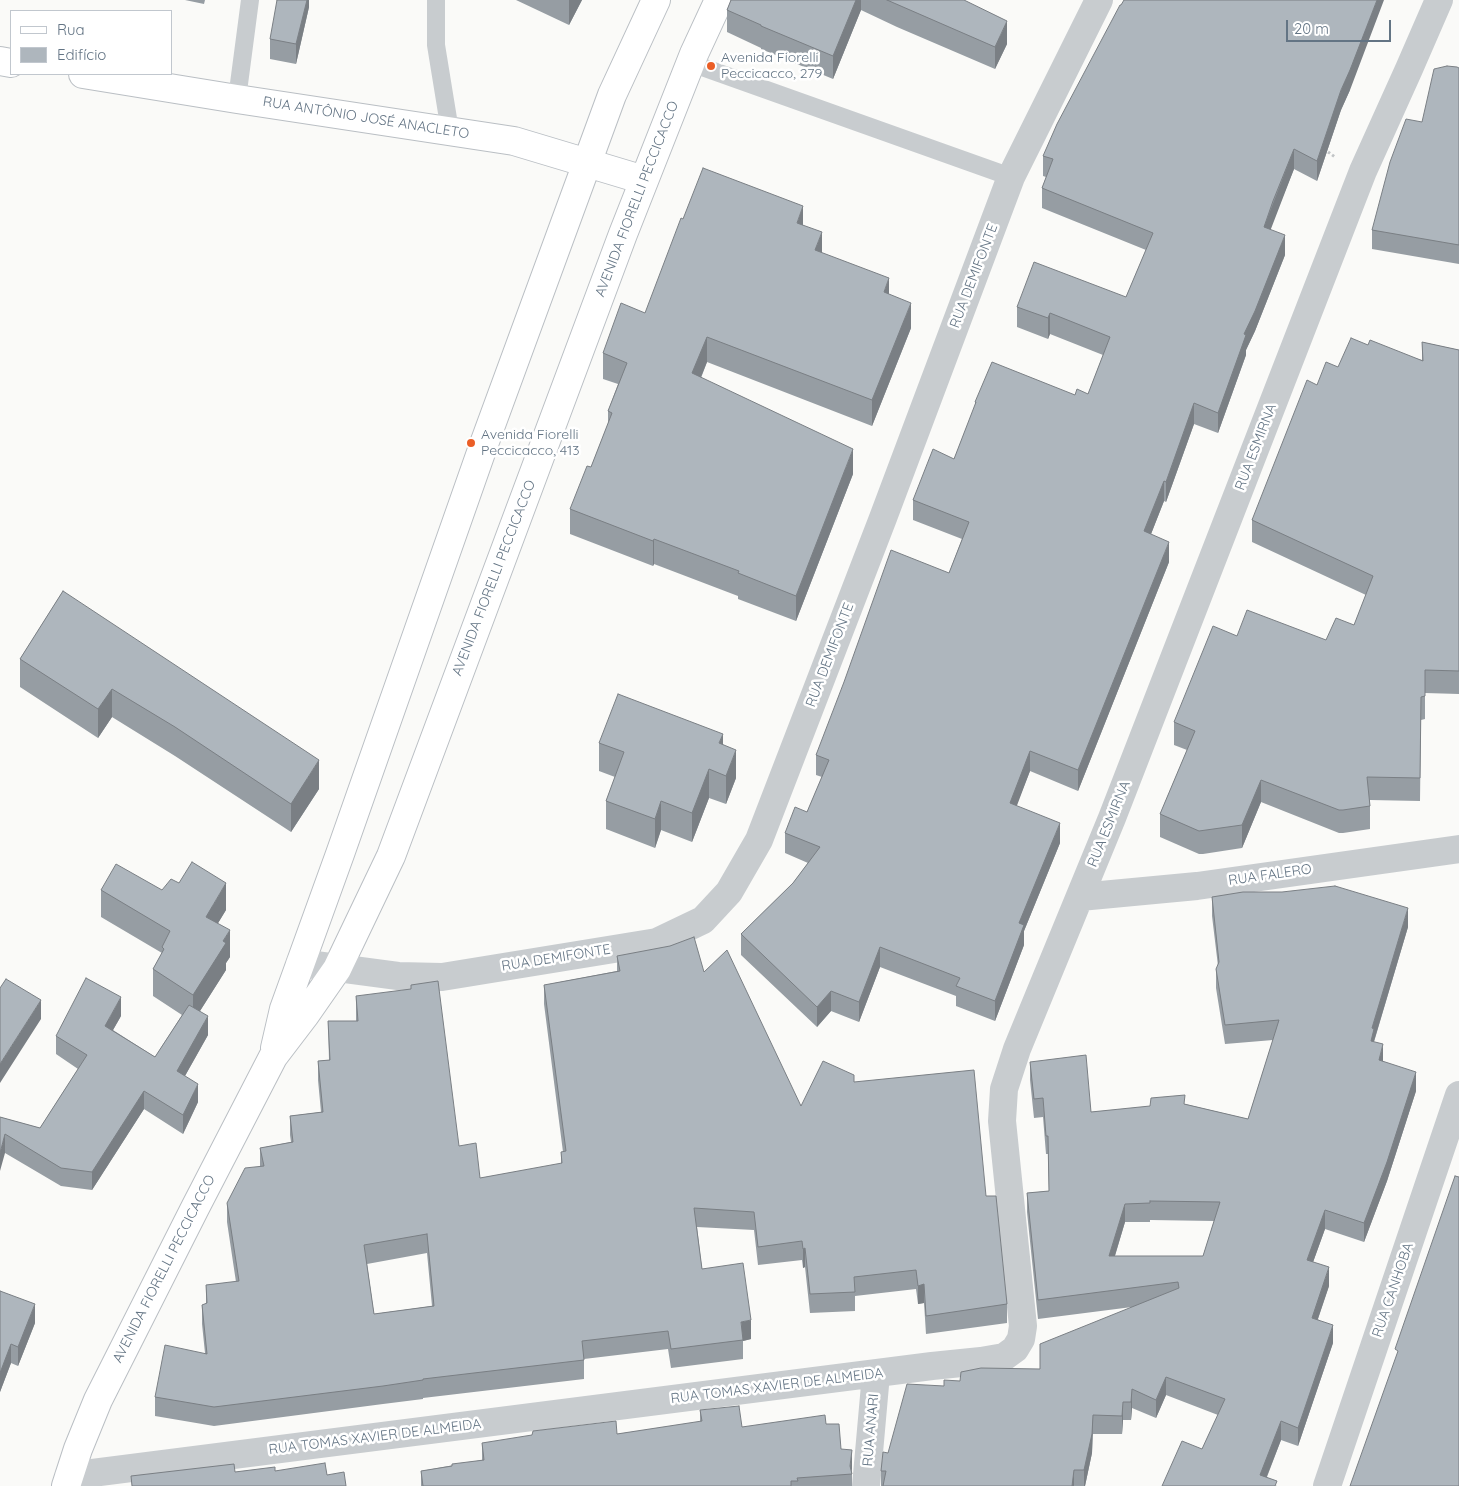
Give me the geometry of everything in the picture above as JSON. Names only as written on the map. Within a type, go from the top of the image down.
[{"type":"main road","name":"AVENIDA FIORELLI PECCICACCO","points":[[273,1057],[284,1009],[300,962],[340,854],[484,444],[612,95],[656,0]]},
{"type":"main road","name":"AVENIDA FIORELLI PECCICACCO","points":[[68,1481],[98,1400],[136,1322],[273,1057],[337,968],[391,856],[644,180],[691,63],[719,0]]},
{"type":"main road","name":"RUA ANTÔNIO JOSÉ ANACLETO","points":[[90,75],[514,140],[644,180]]},
{"type":"street","name":"RUA DEMIFONTE","points":[[300,962],[398,976],[442,977],[657,942],[703,920],[728,892],[759,840],[883,518],[1011,177],[1099,0]]},
{"type":"street","name":"RUA ESMIRNA","points":[[1080,897],[1363,171],[1410,69],[1438,0]]},
{"type":"street","name":"RUA FALERO","points":[[1080,897],[1197,886],[1459,849]]},
{"type":"street","name":"RUA TOMAS XAVIER DE ALMEIDA","points":[[68,1481],[1004,1357],[1015,1349],[1021,1339],[1023,1326],[1002,1121],[1004,1089],[1017,1049],[1080,897]]},
{"type":"street","name":"RUA CANHOBA","points":[[1327,1486],[1459,1094]]},
{"type":"street","name":"RUA ANARI","points":[[866,1486],[876,1374]]},
{"type":"lane","points":[[237,99],[250,0]]},
{"type":"lane","points":[[436,0],[436,45],[450,130]]},
{"type":"lane","points":[[691,63],[1011,177]]},
{"type":"path","points":[[1322,147],[1338,159],[1363,171]]},
{"type":"building","points":[[277,0],[307,0],[296,44],[270,39]]},
{"type":"building","points":[[731,0],[856,0],[833,56],[727,10]]},
{"type":"building","points":[[887,0],[964,0],[1007,21],[995,47]]},
{"type":"building","points":[[1124,0],[1377,0],[1341,90],[1317,161],[1294,149],[1273,201],[1264,227],[1285,235],[1244,334],[1246,335],[1218,413],[1194,403],[1166,482],[1164,481],[1144,531],[1169,542],[1078,770],[1030,751],[1010,803],[1060,823],[1019,923],[1024,925],[995,1001],[956,986],[960,978],[880,947],[859,1002],[831,991],[817,1007],[741,934],[793,883],[820,847],[785,833],[795,807],[807,812],[829,760],[816,755],[891,550],[949,573],[969,522],[913,500],[933,449],[954,459],[992,362],[1075,395],[1077,389],[1088,394],[1110,337],[1050,313],[1048,318],[1017,307],[1034,262],[1126,297],[1153,233],[1042,188],[1053,159],[1043,156],[1057,124]]},
{"type":"building","points":[[1447,66],[1459,68],[1459,245],[1372,230],[1390,162],[1406,119],[1422,122],[1434,69]]},
{"type":"building","points":[[703,168],[803,206],[797,223],[822,232],[815,250],[889,278],[884,292],[911,303],[872,400],[707,337],[692,373],[853,449],[796,596],[738,573],[739,571],[570,509],[587,466],[591,467],[612,413],[608,411],[627,363],[603,353],[621,303],[645,313],[681,218],[683,219]]},
{"type":"building","points":[[1351,338],[1368,345],[1370,340],[1423,361],[1422,342],[1459,350],[1459,671],[1425,670],[1425,696],[1421,697],[1420,778],[1367,777],[1370,806],[1343,810],[1261,780],[1242,825],[1199,831],[1160,814],[1195,731],[1174,722],[1213,626],[1237,636],[1247,610],[1326,640],[1336,618],[1354,625],[1373,576],[1252,520],[1307,380],[1317,385],[1326,362],[1338,367]]},
{"type":"building","points":[[63,591],[319,760],[291,804],[175,727],[112,689],[98,709],[20,659]]},
{"type":"building","points":[[618,694],[723,734],[719,743],[736,750],[726,776],[709,769],[692,813],[661,801],[655,819],[606,801],[624,752],[599,743]]},
{"type":"building","points":[[192,862],[226,883],[206,917],[230,930],[223,941],[226,943],[193,995],[153,969],[164,949],[162,947],[170,931],[101,890],[116,864],[162,890],[171,879],[179,883]]},
{"type":"building","points":[[1335,886],[1408,908],[1372,1028],[1374,1029],[1371,1041],[1383,1044],[1379,1060],[1416,1072],[1387,1162],[1364,1223],[1325,1210],[1307,1260],[1329,1267],[1312,1318],[1333,1325],[1298,1428],[1281,1421],[1260,1475],[1277,1481],[1275,1486],[1162,1486],[1182,1441],[1202,1449],[1225,1399],[1166,1377],[1156,1400],[1132,1389],[1131,1402],[1123,1402],[1122,1416],[1093,1415],[1092,1434],[1084,1470],[1074,1470],[1072,1486],[883,1486],[886,1471],[881,1471],[883,1452],[888,1453],[907,1384],[944,1386],[944,1380],[960,1381],[961,1372],[981,1368],[1040,1369],[1040,1344],[1179,1288],[1178,1282],[1038,1300],[1027,1193],[1049,1191],[1048,1136],[1046,1136],[1043,1098],[1034,1099],[1030,1062],[1086,1055],[1091,1112],[1150,1106],[1151,1098],[1185,1095],[1184,1104],[1248,1119],[1279,1020],[1225,1025],[1216,969],[1219,962],[1212,897],[1243,892],[1282,892]],"holes":[[[1150,1201],[1220,1202],[1203,1256],[1109,1256],[1125,1204],[1150,1203]]]},
{"type":"building","points":[[694,937],[704,972],[727,950],[801,1106],[823,1061],[854,1075],[854,1082],[974,1070],[986,1196],[996,1196],[1007,1304],[926,1316],[924,1284],[918,1286],[916,1270],[854,1277],[855,1292],[810,1294],[805,1248],[803,1249],[802,1241],[758,1247],[754,1212],[694,1208],[702,1269],[743,1263],[751,1320],[741,1322],[743,1340],[671,1349],[668,1331],[582,1341],[584,1360],[423,1379],[383,1386],[214,1407],[155,1397],[165,1345],[207,1354],[202,1305],[207,1303],[206,1285],[239,1281],[227,1203],[245,1168],[264,1166],[260,1148],[293,1142],[290,1116],[323,1112],[318,1061],[330,1060],[328,1021],[358,1021],[356,996],[411,989],[411,985],[438,981],[459,1146],[476,1143],[480,1178],[562,1163],[561,1152],[566,1151],[544,985],[620,971],[617,956],[670,946]],"holes":[[[427,1234],[434,1306],[374,1314],[364,1245]]]},
{"type":"building","points":[[86,978],[121,997],[105,1026],[155,1057],[189,1005],[208,1016],[177,1071],[198,1084],[183,1115],[144,1091],[92,1172],[61,1168],[5,1134],[0,1153],[0,1117],[40,1128],[87,1055],[56,1036]]},
{"type":"building","points":[[6,979],[41,1000],[0,1064],[0,988]]},
{"type":"building","points":[[1455,1176],[1459,1177],[1459,1486],[1350,1486],[1398,1351],[1395,1349]]},
{"type":"building","points":[[0,1291],[35,1304],[18,1347],[11,1344],[0,1373]]},
{"type":"building","points":[[739,1406],[742,1427],[825,1415],[826,1424],[839,1424],[841,1449],[852,1450],[850,1466],[852,1474],[797,1478],[798,1481],[791,1481],[791,1486],[423,1486],[421,1471],[452,1466],[452,1464],[484,1460],[482,1443],[532,1435],[533,1431],[616,1421],[617,1434],[702,1421],[700,1410]]},
{"type":"building","points":[[325,1463],[327,1475],[344,1472],[346,1486],[132,1486],[131,1476],[234,1464],[235,1472],[275,1467],[275,1471]]},
{"type":"place","name":"Avenida Fiorelli Peccicacco, 279","points":[[711,66]]},
{"type":"place","name":"Avenida Fiorelli Peccicacco, 413","points":[[471,443]]}]
